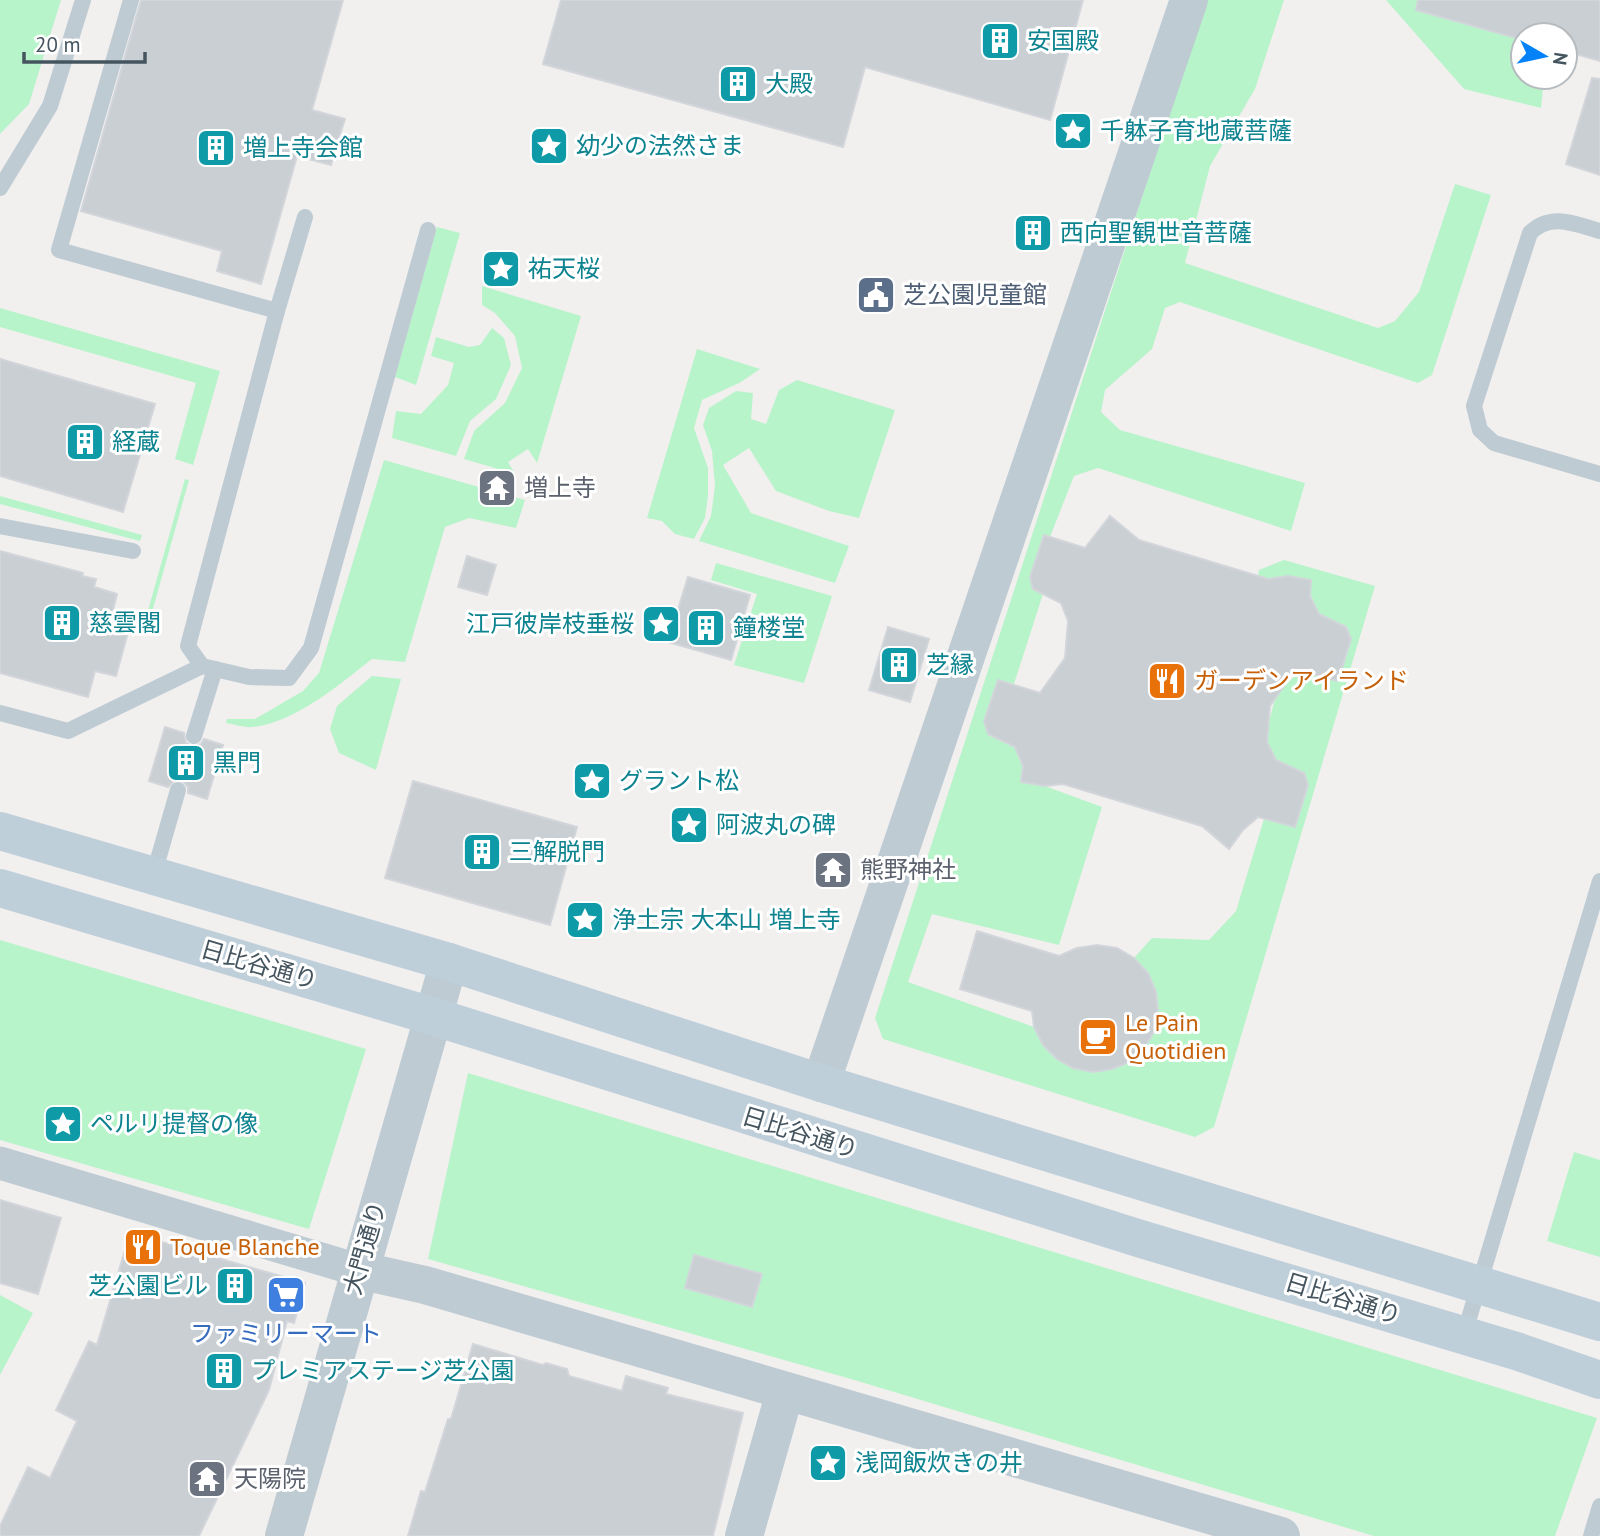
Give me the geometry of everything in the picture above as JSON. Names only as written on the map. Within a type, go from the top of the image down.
[{"type":"main road","points":[[0,831],[449,962],[821,1083],[1600,1322]]},
{"type":"main road","name":"日比谷通り","points":[[0,888],[432,1016],[839,1146],[1464,1335],[1600,1380]]},
{"type":"street","points":[[821,1083],[1189,0]]},
{"type":"street","name":"大門通り","points":[[284,1536],[358,1270],[449,962]]},
{"type":"street","points":[[0,1163],[358,1270],[425,1285],[1281,1536]]},
{"type":"street","points":[[744,1536],[785,1392]]},
{"type":"lane","points":[[1,183],[50,106],[83,0]]},
{"type":"lane","points":[[131,0],[59,250],[277,311]]},
{"type":"lane","points":[[305,217],[277,311],[188,646],[208,667],[249,677],[289,678],[311,648],[428,230]]},
{"type":"lane","points":[[1600,231],[1551,220],[1538,225],[1530,233],[1474,406],[1480,430],[1494,443],[1600,474]]},
{"type":"lane","points":[[0,526],[133,551]]},
{"type":"lane","points":[[0,713],[68,731],[208,667]]},
{"type":"lane","points":[[194,736],[208,667]]},
{"type":"lane","points":[[153,877],[178,790]]},
{"type":"lane","points":[[1464,1335],[1600,881]]},
{"type":"lane","points":[[1591,1536],[1600,1506]]},
{"type":"green space","points":[[0,0],[61,0],[29,104],[0,134]]},
{"type":"green space","points":[[1206,0],[1284,0],[1255,89],[1210,166],[1185,263],[1378,328],[1395,321],[1419,292],[1455,184],[1491,195],[1432,375],[1418,383],[1180,302],[1165,308],[1152,349],[1105,390],[1101,412],[1120,430],[1305,483],[1291,531],[1098,468],[1074,476],[1050,537],[1041,542],[1030,577],[1033,589],[1043,594],[1014,684],[1004,682],[996,686],[984,721],[988,734],[1015,747],[1023,766],[1021,782],[1045,786],[1102,807],[1059,945],[932,914],[908,982],[1034,1027],[1055,1056],[1080,1069],[1106,1070],[1130,1060],[1148,1042],[1156,1018],[1153,989],[1134,958],[1152,938],[1209,940],[1236,911],[1264,819],[1288,825],[1297,821],[1267,742],[1268,725],[1275,699],[1295,676],[1307,673],[1351,639],[1346,627],[1323,615],[1314,606],[1311,580],[1275,578],[1256,587],[1259,570],[1284,560],[1375,586],[1214,1127],[1195,1137],[883,1039],[875,1018]]},
{"type":"green space","points":[[1386,0],[1442,0],[1509,33],[1509,91],[1543,91],[1541,108],[1464,89]]},
{"type":"green space","points":[[437,227],[460,233],[416,385],[395,377]]},
{"type":"green space","points":[[482,286],[581,316],[537,463],[528,449],[508,462],[515,474],[464,459],[474,431],[505,403],[522,368],[515,336],[495,313],[482,305]]},
{"type":"green space","points":[[0,308],[220,371],[193,465],[175,459],[196,383],[0,327]]},
{"type":"green space","points":[[492,328],[504,338],[511,365],[496,399],[470,421],[456,456],[392,438],[396,411],[421,414],[448,385],[454,363],[431,356],[436,337],[469,347],[480,345]]},
{"type":"green space","points":[[697,349],[760,369],[741,382],[702,400],[694,428],[708,468],[708,496],[705,518],[694,539],[675,534],[662,521],[647,518]]},
{"type":"green space","points":[[797,380],[895,410],[859,518],[829,511],[776,491],[749,448],[723,465],[751,513],[849,546],[835,583],[699,541],[711,516],[715,486],[712,451],[703,425],[709,408],[736,391],[753,393],[751,419],[766,424],[779,390]]},
{"type":"green space","points":[[384,460],[525,500],[516,528],[469,518],[445,527],[405,662],[372,659],[317,700],[269,724],[250,727],[226,723],[227,719],[255,719],[303,691],[319,673]]},
{"type":"green space","points":[[185,479],[189,480],[149,623],[145,621]]},
{"type":"green space","points":[[0,496],[142,535],[140,541],[0,504]]},
{"type":"green space","points":[[716,563],[832,596],[804,683],[734,665],[757,594],[711,580]]},
{"type":"green space","points":[[372,676],[401,679],[376,770],[339,753],[330,729],[337,706]]},
{"type":"green space","points":[[0,940],[366,1049],[309,1229],[0,1140]]},
{"type":"green space","points":[[468,1073],[1597,1418],[1555,1536],[1374,1536],[851,1379],[428,1259]]},
{"type":"green space","points":[[1574,1152],[1600,1160],[1600,1257],[1547,1241]]},
{"type":"green space","points":[[0,1295],[33,1313],[0,1375]]},
{"type":"building","name":"増上寺会館","points":[[141,0],[343,0],[312,110],[345,119],[331,165],[297,156],[261,284],[217,271],[222,251],[81,211]]},
{"type":"building","name":"大殿","points":[[561,0],[1083,0],[1050,120],[865,67],[843,147],[543,64]]},
{"type":"building","points":[[1418,0],[1600,0],[1600,61],[1579,55],[1579,21],[1509,21],[1509,36],[1416,10]]},
{"type":"building","points":[[1592,78],[1600,79],[1600,175],[1566,164]]},
{"type":"building","name":"経蔵","points":[[0,359],[155,404],[123,512],[0,476]]},
{"type":"building","points":[[1110,516],[1139,540],[1268,579],[1288,576],[1311,580],[1310,596],[1319,614],[1346,627],[1351,639],[1338,681],[1295,670],[1270,706],[1267,742],[1276,760],[1304,773],[1308,785],[1295,827],[1258,817],[1243,830],[1229,849],[1202,826],[1063,784],[1045,786],[1021,782],[1023,766],[1015,747],[988,734],[984,721],[998,680],[1040,693],[1065,658],[1068,621],[1061,603],[1033,589],[1030,577],[1044,535],[1085,548]]},
{"type":"building","name":"慈雲閣","points":[[0,551],[83,573],[82,576],[96,579],[94,587],[117,594],[111,619],[130,625],[116,676],[95,671],[88,697],[0,673]]},
{"type":"building","points":[[467,556],[496,565],[487,595],[458,587]]},
{"type":"building","name":"鐘楼堂","points":[[688,577],[750,595],[731,660],[668,642]]},
{"type":"building","name":"芝縁","points":[[888,627],[929,639],[910,702],[869,690]]},
{"type":"building","name":"黒門","points":[[165,727],[184,733],[186,743],[192,746],[201,744],[204,739],[223,745],[207,799],[188,793],[188,787],[182,780],[175,780],[168,787],[149,781]]},
{"type":"building","name":"三解脱門","points":[[413,781],[577,827],[550,925],[385,878]]},
{"type":"building","points":[[977,931],[1059,956],[1077,948],[1097,945],[1117,948],[1134,958],[1148,973],[1156,992],[1158,1012],[1154,1032],[1144,1048],[1130,1062],[1093,1072],[1073,1068],[1057,1059],[1043,1045],[1034,1027],[1032,1011],[960,989]]},
{"type":"building","points":[[0,1200],[61,1218],[38,1294],[0,1283]]},
{"type":"building","points":[[130,1233],[305,1283],[294,1323],[287,1321],[269,1390],[199,1536],[0,1536],[0,1526],[28,1467],[50,1478],[77,1421],[56,1410],[89,1341],[97,1345]]},
{"type":"building","points":[[694,1255],[762,1274],[752,1307],[685,1288]]},
{"type":"building","points":[[473,1344],[543,1365],[546,1363],[567,1369],[569,1376],[622,1391],[626,1376],[668,1388],[666,1394],[743,1413],[713,1536],[408,1536],[421,1491],[425,1492],[448,1419],[451,1419]]},
{"type":"place","name":"安国殿","points":[[1000,41]]},
{"type":"place","name":"大殿","points":[[738,84]]},
{"type":"place","name":"千躰子育地蔵菩薩","points":[[1073,131]]},
{"type":"place","name":"幼少の法然さま","points":[[549,146]]},
{"type":"place","name":"増上寺会館","points":[[216,148]]},
{"type":"place","name":"西向聖観世音菩薩","points":[[1033,233]]},
{"type":"place","name":"祐天桜","points":[[501,269]]},
{"type":"place","name":"芝公園児童館","points":[[876,295]]},
{"type":"place","name":"経蔵","points":[[85,442]]},
{"type":"place","name":"増上寺","points":[[497,488]]},
{"type":"place","name":"慈雲閣","points":[[62,623]]},
{"type":"place","name":"江戸彼岸枝垂桜","points":[[661,624]]},
{"type":"place","name":"鐘楼堂","points":[[706,628]]},
{"type":"place","name":"芝縁","points":[[899,665]]},
{"type":"place","name":"ガーデンアイランド","points":[[1167,681]]},
{"type":"place","name":"黒門","points":[[186,763]]},
{"type":"place","name":"グラント松","points":[[592,781]]},
{"type":"place","name":"阿波丸の碑","points":[[689,825]]},
{"type":"place","name":"三解脱門","points":[[482,852]]},
{"type":"place","name":"熊野神社","points":[[833,870]]},
{"type":"place","name":"浄土宗 大本山 増上寺","points":[[585,920]]},
{"type":"place","name":"Le Pain Quotidien","points":[[1098,1037]]},
{"type":"place","name":"ペルリ提督の像","points":[[63,1124]]},
{"type":"place","name":"Toque Blanche","points":[[143,1247]]},
{"type":"place","name":"芝公園ビル","points":[[235,1286]]},
{"type":"place","name":"ファミリーマート","points":[[286,1295]]},
{"type":"place","name":"プレミアステージ芝公園","points":[[224,1371]]},
{"type":"place","name":"浅岡飯炊きの井","points":[[828,1463]]},
{"type":"place","name":"天陽院","points":[[207,1479]]}]
